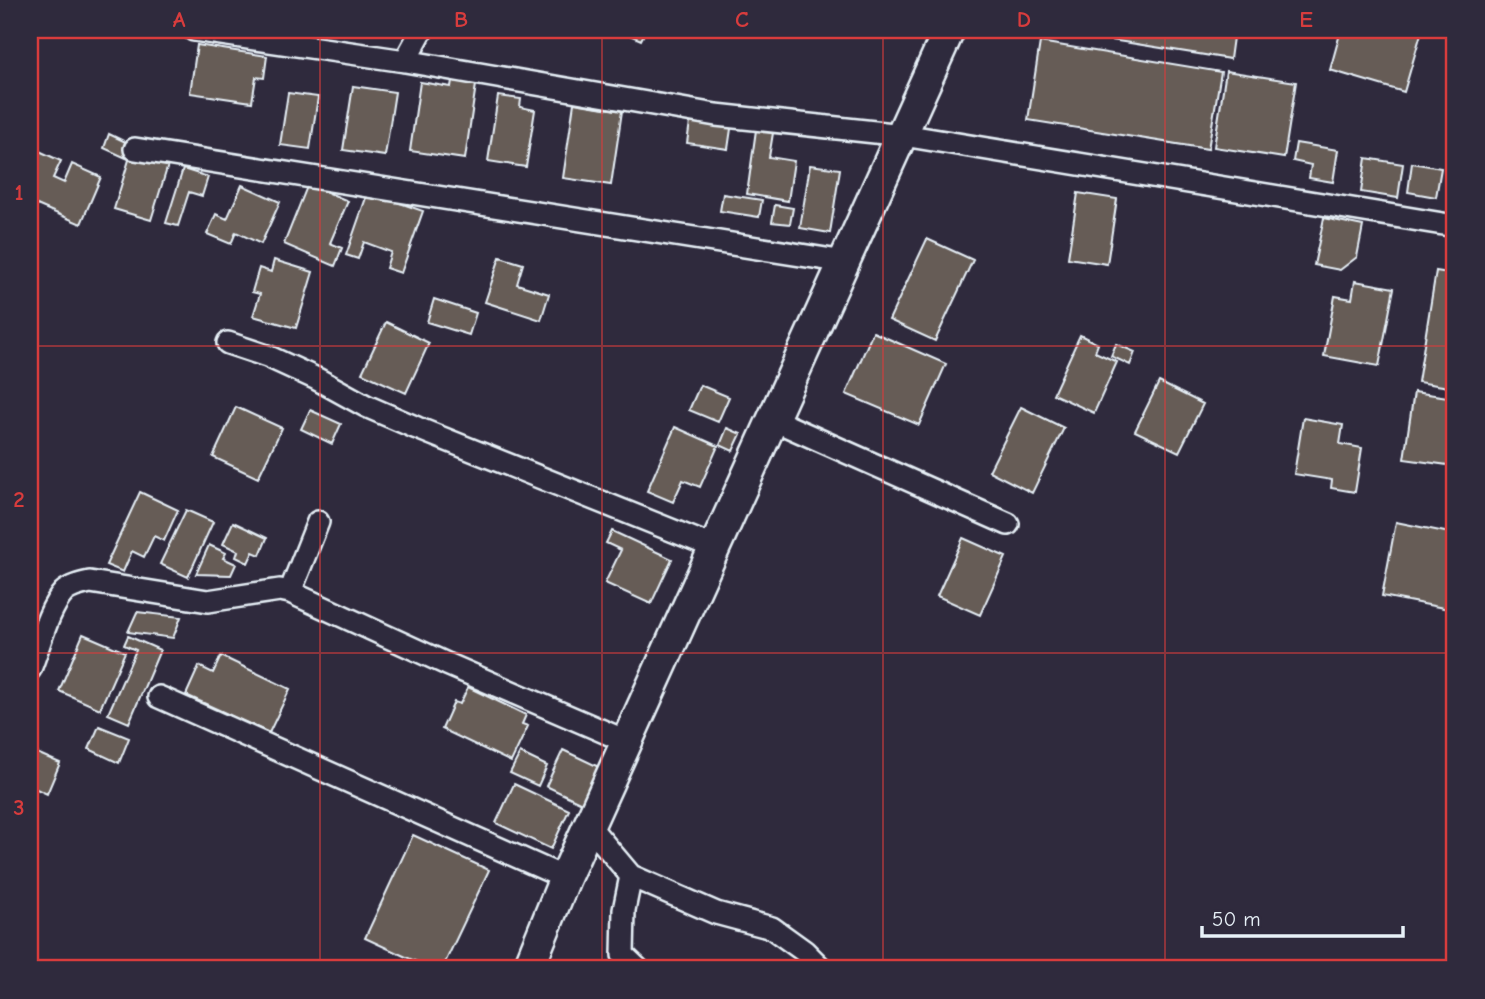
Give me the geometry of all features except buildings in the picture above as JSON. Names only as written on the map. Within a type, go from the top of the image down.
[{"type":"main road","points":[[528,969],[565,878],[949,30]]},
{"type":"street","points":[[194,30],[405,61],[716,115],[903,135],[1455,226]]},
{"type":"street","points":[[405,61],[422,30]]},
{"type":"street","points":[[135,149],[845,262]]},
{"type":"street","points":[[228,343],[267,356],[366,406],[417,428],[716,548]]},
{"type":"street","points":[[774,420],[1008,524]]},
{"type":"street","points":[[290,592],[318,522]]},
{"type":"street","points":[[30,669],[56,603],[66,591],[77,584],[90,582],[208,601],[280,590],[290,592],[447,664],[628,742]]},
{"type":"street","points":[[159,697],[565,878]]},
{"type":"street","points":[[589,826],[631,876],[716,914],[772,928],[804,951],[822,969]]},
{"type":"street","points":[[631,876],[624,910],[624,955],[638,969]]}]
